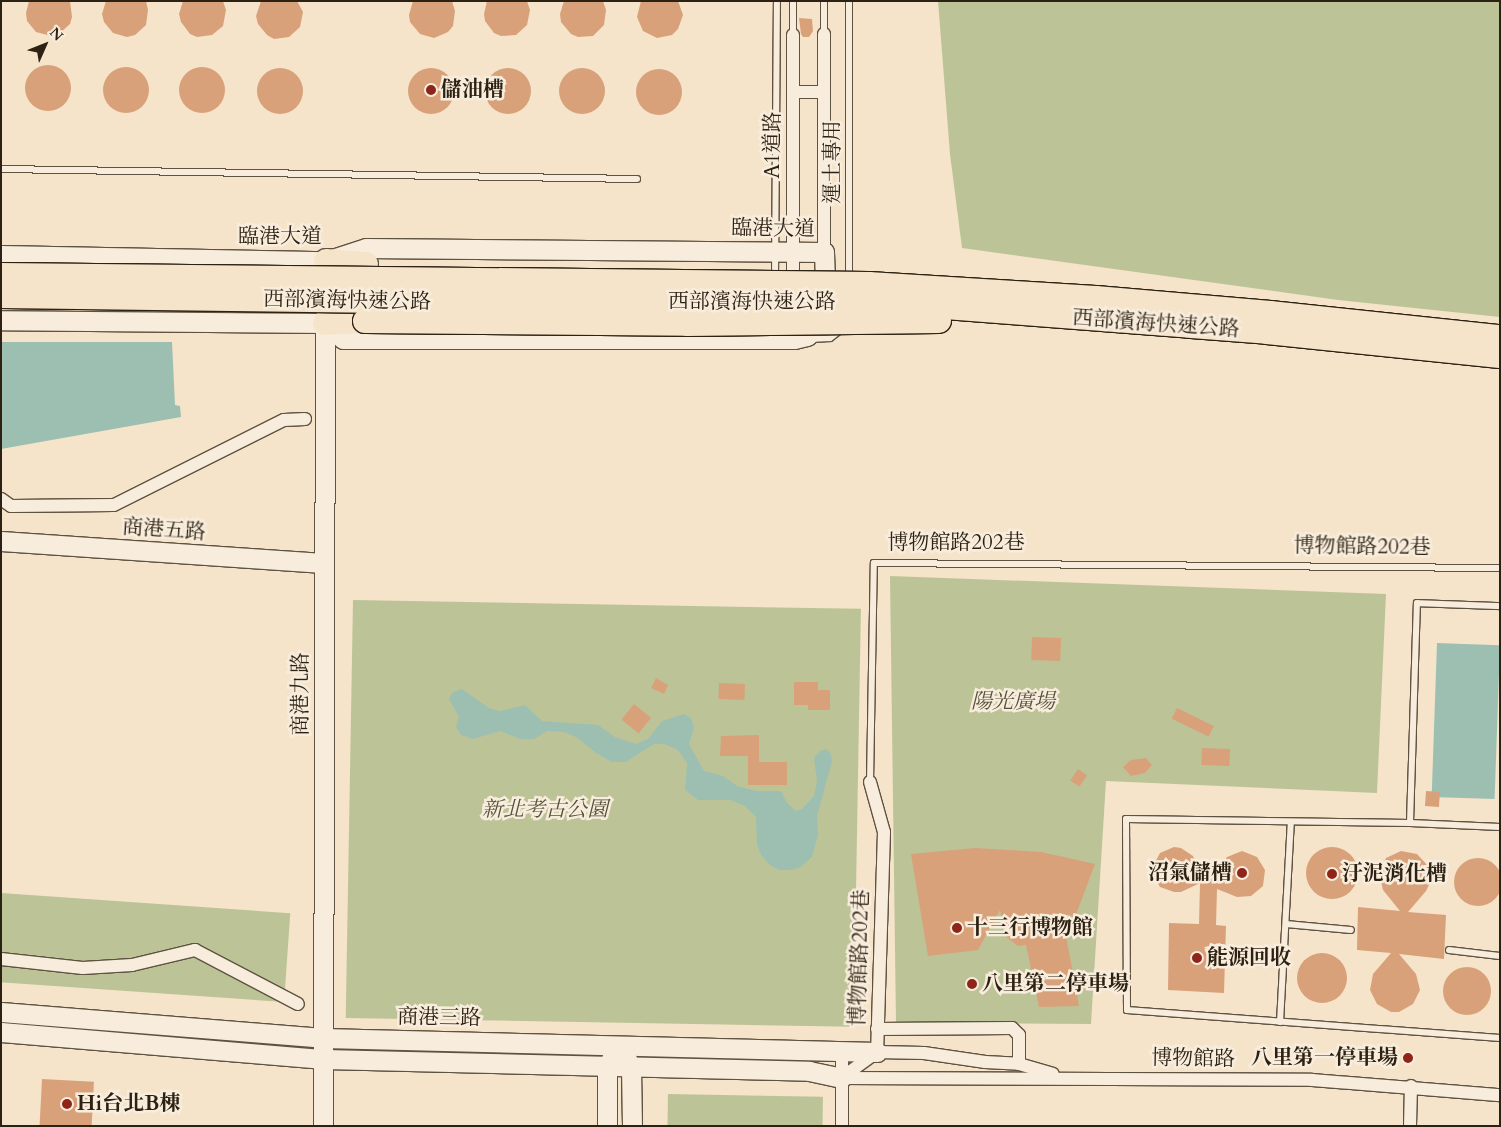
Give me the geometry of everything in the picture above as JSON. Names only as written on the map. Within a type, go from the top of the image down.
[{"type":"highway","points":[[326,261],[366,264],[840,268],[1095,308]]},
{"type":"highway","name":"西部濱海快速公路","points":[[1,275],[869,284],[1095,308],[1267,332],[1500,356]]},
{"type":"highway","name":"西部濱海快速公路","points":[[1,296],[536,303],[867,301],[1270,313],[1500,337]]},
{"type":"highway","points":[[325,323],[365,321],[687,324],[1095,308]]},
{"type":"street","name":"A1道路","points":[[784,289],[784,252],[793,92],[793,34]]},
{"type":"street","points":[[824,34],[824,252]]},
{"type":"street","points":[[793,92],[824,92]]},
{"type":"street","name":"臨港大道","points":[[1,255],[326,261],[366,248],[824,252],[824,293],[820,323],[807,336],[794,339],[343,339],[325,323]]},
{"type":"street","name":"商港九路","points":[[323,1126],[323,563],[326,261]]},
{"type":"street","points":[[1,282],[326,290],[340,285],[784,289],[824,293]]},
{"type":"street","points":[[1,291],[326,290],[824,293]]},
{"type":"street","points":[[1,320],[325,323]]},
{"type":"street","points":[[1,499],[11,506],[114,505],[284,420],[304,419]]},
{"type":"street","name":"商港五路","points":[[1,541],[323,563]]},
{"type":"street","name":"博物館路202巷","points":[[870,782],[884,832],[877,1052]]},
{"type":"street","points":[[1,959],[82,968],[122,966],[195,950],[298,1004]]},
{"type":"street","name":"商港三路","points":[[1,1012],[323,1038],[877,1052]]},
{"type":"street","points":[[877,1029],[1012,1028],[1019,1035],[1019,1064]]},
{"type":"street","name":"商港三路","points":[[1,1032],[324,1058],[631,1068],[808,1071],[841,1078]]},
{"type":"street","points":[[607,1126],[607,1067],[619,1045]]},
{"type":"street","points":[[619,1045],[631,1068],[632,1126]]},
{"type":"street","points":[[842,1051],[842,1126]]},
{"type":"street","points":[[841,1078],[877,1052]]},
{"type":"street","name":"博物館路","points":[[877,1052],[924,1053],[985,1062],[1019,1064],[1065,1078]]},
{"type":"street","name":"博物館路","points":[[841,1078],[1312,1080],[1411,1086],[1500,1095]]},
{"type":"street","points":[[1410,1126],[1411,1086]]},
{"type":"lane","points":[[777,1],[784,289]]},
{"type":"lane","name":"A1道路","points":[[793,1],[793,34]]},
{"type":"lane","points":[[824,1],[824,34]]},
{"type":"lane","name":"運土專用","points":[[794,339],[830,338],[842,330],[849,311],[849,1]]},
{"type":"lane","points":[[1,169],[637,179]]},
{"type":"lane","name":"博物館路202巷","points":[[870,782],[874,563],[1500,568]]},
{"type":"lane","points":[[1410,823],[1417,603],[1500,606]]},
{"type":"lane","points":[[1500,827],[1410,823],[1126,819],[1127,1010],[1500,1038]]},
{"type":"lane","points":[[1280,1022],[1291,822]]},
{"type":"lane","points":[[1286,924],[1351,930]]},
{"type":"lane","points":[[1449,950],[1500,956]]},
{"type":"lane","points":[[1233,959],[1284,960]]},
{"type":"green space","points":[[938,1],[1500,1],[1500,317],[1338,300],[962,248],[950,154]]},
{"type":"green space","name":"陽光廣場","points":[[890,576],[1386,594],[1377,793],[1106,781],[1091,1024],[896,1023]]},
{"type":"green space","name":"新北考古公園","points":[[353,600],[861,609],[854,1027],[346,1018]]},
{"type":"green space","points":[[1,893],[290,913],[284,1002],[1,982]]},
{"type":"green space","points":[[668,1094],[823,1097],[822,1126],[667,1126]]},
{"type":"shaded area","points":[[1,342],[172,342],[175,405],[180,406],[181,417],[1,449]]},
{"type":"shaded area","points":[[1437,643],[1500,645],[1495,799],[1432,797]]},
{"type":"shaded area","points":[[462,689],[489,708],[500,711],[525,705],[542,721],[598,725],[615,737],[636,744],[648,739],[662,721],[684,714],[691,718],[694,728],[689,744],[704,771],[723,776],[737,786],[756,791],[781,791],[787,803],[796,811],[802,809],[814,796],[817,781],[814,758],[820,751],[826,749],[831,754],[832,762],[817,816],[818,835],[812,857],[801,867],[791,870],[779,870],[770,865],[761,855],[757,844],[756,817],[745,806],[731,800],[698,800],[685,790],[687,763],[678,750],[664,744],[654,744],[626,762],[612,762],[596,753],[578,738],[564,732],[547,731],[534,739],[520,739],[500,731],[473,739],[461,735],[456,727],[459,717],[449,699],[453,692]]},
{"type":"building","points":[[29,1],[70,1],[72,17],[70,24],[59,34],[51,36],[36,32],[27,21],[26,13]]},
{"type":"building","points":[[106,1],[146,1],[148,10],[146,25],[135,35],[127,37],[113,33],[104,22],[102,14]]},
{"type":"building","points":[[183,1],[223,1],[226,10],[223,26],[212,35],[197,37],[190,34],[181,22],[179,14]]},
{"type":"building","points":[[261,1],[297,1],[303,12],[300,27],[289,37],[274,39],[267,35],[258,24],[256,16]]},
{"type":"building","name":"儲油槽","points":[[413,1],[452,1],[455,11],[453,26],[448,32],[434,38],[420,34],[410,22],[409,15]]},
{"type":"building","name":"儲油槽","points":[[487,1],[527,1],[530,10],[527,25],[516,35],[501,36],[494,33],[485,21],[484,14]]},
{"type":"building","points":[[564,1],[603,1],[606,10],[604,25],[593,36],[578,37],[571,34],[561,22],[560,14]]},
{"type":"building","points":[[641,1],[678,1],[683,15],[678,29],[672,35],[657,38],[643,31],[637,17]]},
{"type":"building","points":[[799,18],[812,19],[813,31],[809,37],[803,37],[801,34]]},
{"type":"building","points":[[43,65],[53,65],[67,75],[71,88],[67,101],[61,107],[53,111],[43,111],[29,101],[25,93],[25,83],[35,69]]},
{"type":"building","points":[[121,67],[131,67],[145,77],[149,90],[145,103],[139,109],[131,113],[121,113],[107,103],[103,95],[103,85],[113,71]]},
{"type":"building","points":[[197,67],[207,67],[221,77],[225,90],[221,103],[215,109],[207,113],[197,113],[183,103],[179,95],[179,85],[189,71]]},
{"type":"building","points":[[275,68],[285,68],[299,78],[303,91],[299,104],[293,110],[285,114],[275,114],[261,104],[257,96],[257,86],[267,72]]},
{"type":"building","name":"儲油槽","points":[[426,68],[436,68],[450,78],[454,91],[450,104],[444,110],[436,114],[426,114],[412,104],[408,96],[408,86],[418,72]]},
{"type":"building","name":"儲油槽","points":[[503,68],[513,68],[527,78],[531,91],[527,104],[521,110],[513,114],[503,114],[489,104],[485,96],[485,86],[495,72]]},
{"type":"building","name":"儲油槽","points":[[577,68],[587,68],[601,78],[605,91],[601,104],[595,110],[587,114],[577,114],[563,104],[559,96],[559,86],[569,72]]},
{"type":"building","points":[[654,69],[664,69],[678,79],[682,92],[678,105],[672,111],[664,115],[654,115],[640,105],[636,97],[636,87],[646,73]]},
{"type":"building","points":[[1032,637],[1061,638],[1060,661],[1031,660]]},
{"type":"building","points":[[656,678],[668,685],[664,694],[651,688]]},
{"type":"building","points":[[794,682],[818,682],[818,690],[830,690],[830,710],[808,710],[808,705],[794,705]]},
{"type":"building","points":[[719,683],[745,684],[744,700],[718,699]]},
{"type":"building","points":[[634,704],[651,718],[639,733],[621,720]]},
{"type":"building","points":[[1177,708],[1214,726],[1209,737],[1172,719]]},
{"type":"building","points":[[759,735],[759,762],[787,762],[787,785],[748,785],[748,756],[720,756],[721,736]]},
{"type":"building","points":[[1202,748],[1230,749],[1229,766],[1201,765]]},
{"type":"building","points":[[1146,758],[1152,765],[1145,773],[1131,776],[1123,767],[1131,760]]},
{"type":"building","points":[[1078,769],[1087,775],[1079,787],[1070,781]]},
{"type":"building","points":[[1426,791],[1440,792],[1439,807],[1425,806]]},
{"type":"building","points":[[1174,847],[1181,848],[1193,856],[1198,870],[1218,871],[1227,857],[1242,851],[1257,857],[1265,870],[1263,886],[1251,896],[1237,897],[1217,889],[1216,925],[1226,926],[1224,993],[1168,990],[1169,923],[1199,924],[1200,883],[1181,892],[1174,892],[1160,887],[1153,874],[1153,866],[1160,853]]},
{"type":"building","name":"汙泥消化槽","points":[[1332,847],[1342,849],[1350,855],[1356,863],[1358,873],[1356,883],[1350,891],[1342,897],[1332,899],[1322,897],[1314,891],[1308,883],[1306,873],[1308,863],[1314,855],[1322,849]]},
{"type":"building","name":"十三行博物館","points":[[975,848],[1041,852],[1095,864],[1075,917],[1062,914],[1079,1006],[1039,1007],[1026,945],[1018,946],[1006,937],[1000,910],[978,950],[928,956],[911,854]]},
{"type":"building","points":[[1401,851],[1417,854],[1428,866],[1430,883],[1426,891],[1408,912],[1446,915],[1444,959],[1399,954],[1416,974],[1420,990],[1413,1004],[1399,1012],[1391,1012],[1377,1004],[1370,990],[1373,974],[1391,953],[1357,950],[1358,907],[1400,911],[1383,890],[1379,873],[1386,858]]},
{"type":"building","name":"汙泥消化槽","points":[[1478,858],[1487,860],[1495,865],[1500,873],[1502,882],[1500,891],[1495,899],[1487,904],[1478,906],[1469,904],[1461,899],[1456,891],[1454,882],[1456,873],[1461,865],[1469,860]]},
{"type":"building","points":[[1317,953],[1327,953],[1340,960],[1347,973],[1347,983],[1340,996],[1327,1003],[1317,1003],[1308,999],[1301,992],[1297,983],[1297,973],[1301,964],[1308,957]]},
{"type":"building","points":[[1462,967],[1472,967],[1484,974],[1491,986],[1491,996],[1484,1008],[1472,1015],[1462,1015],[1454,1011],[1447,1004],[1443,996],[1443,986],[1447,978],[1454,971]]},
{"type":"building","name":"Hi台北B棟","points":[[42,1079],[94,1082],[92,1126],[40,1126]]},
{"type":"place","name":"儲油槽","points":[[431,90]]},
{"type":"place","name":"沼氣儲槽","points":[[1242,873]]},
{"type":"place","name":"汙泥消化槽","points":[[1332,874]]},
{"type":"place","name":"十三行博物館","points":[[957,928]]},
{"type":"place","name":"能源回收","points":[[1197,958]]},
{"type":"place","name":"八里第二停車場","points":[[972,984]]},
{"type":"place","name":"八里第一停車場","points":[[1408,1058]]},
{"type":"place","name":"Hi台北B棟","points":[[67,1104]]}]
